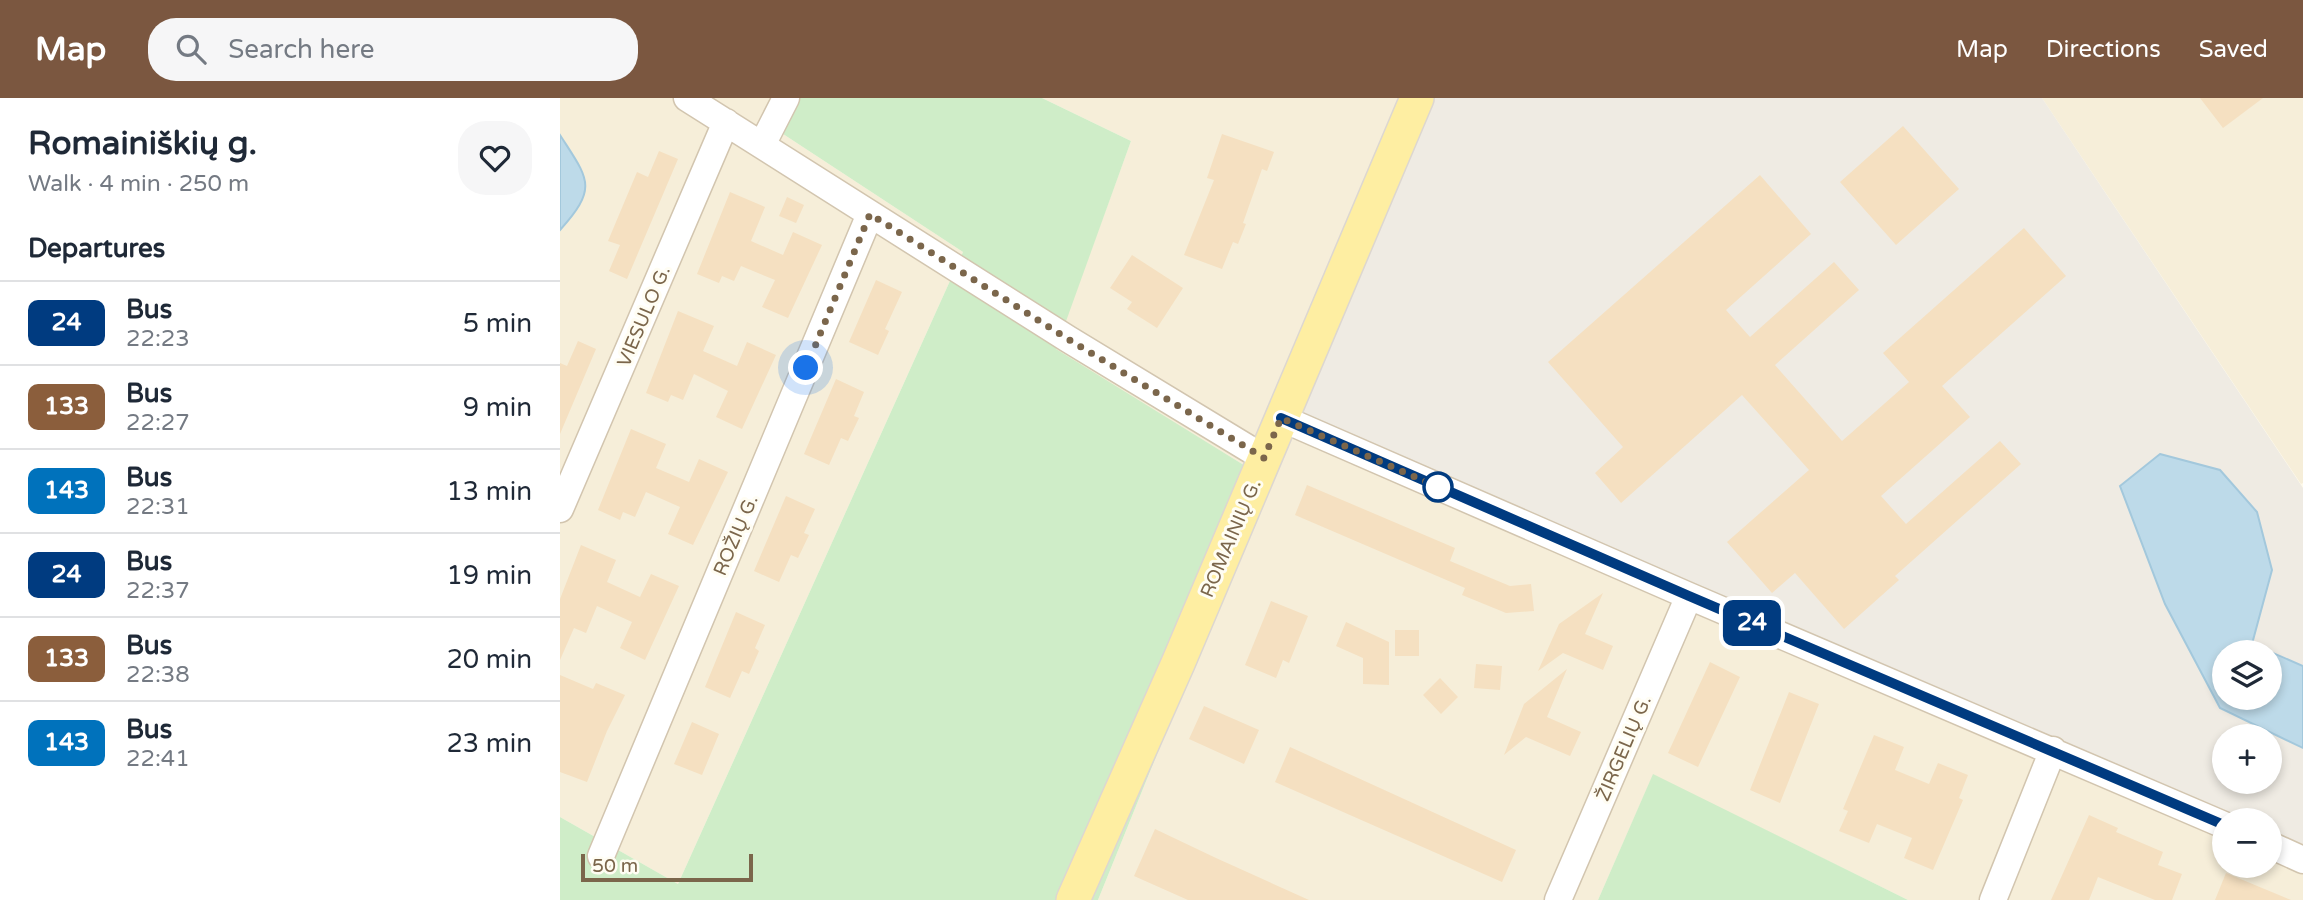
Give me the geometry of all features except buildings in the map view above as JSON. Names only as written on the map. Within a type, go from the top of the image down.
[{"type":"main road","name":"ROMAINIŲ G.","points":[[1073,900],[1179,661],[1417,98]]},
{"type":"street","points":[[687,98],[1068,339],[1264,458]]},
{"type":"street","points":[[762,145],[786,98]]},
{"type":"street","name":"VIESULO G.","points":[[560,509],[726,122]]},
{"type":"street","name":"ROŽIŲ G.","points":[[601,856],[870,214]]},
{"type":"street","points":[[1281,418],[2212,820]]},
{"type":"street","name":"ŽIRGELIŲ G.","points":[[1558,900],[1689,596]]},
{"type":"street","points":[[1993,900],[2053,750]]},
{"type":"street","points":[[2282,850],[2303,860]]},
{"type":"shaded area","points":[[560,98],[793,98],[777,130],[963,252],[678,884],[560,817]]},
{"type":"shaded area","points":[[1042,98],[1431,98],[2039,735],[2212,810],[2212,878],[2282,878],[2282,839],[2303,848],[2303,900],[1908,900],[1653,775],[1598,900],[1098,900],[1268,480],[1055,349],[1131,141]]},
{"type":"shaded area","points":[[1431,98],[2042,98],[2303,488],[2303,848],[2282,839],[2282,808],[2212,810],[1295,412]]},
{"type":"shaded area","points":[[2042,98],[2303,98],[2303,483],[2301,484]]},
{"type":"green space","points":[[793,98],[1042,98],[1131,141],[1056,349],[1268,480],[1098,900],[560,900],[560,817],[678,884],[963,252],[777,130]]},
{"type":"green space","points":[[1653,774],[1908,900],[1598,900]]},
{"type":"water","points":[[560,135],[583,173],[585,193],[560,230]]},
{"type":"water","points":[[2160,454],[2220,470],[2257,512],[2272,570],[2253,640],[2212,640],[2212,693],[2165,604],[2120,486]]},
{"type":"water","points":[[2282,657],[2303,666],[2303,748],[2282,738],[2282,724],[2253,724],[2224,710],[2282,710]]},
{"type":"bus line","name":"24","points":[[1281,418],[2212,820]]},
{"type":"route","points":[[806,368],[870,214],[1264,458],[1281,418],[1438,487]]}]
